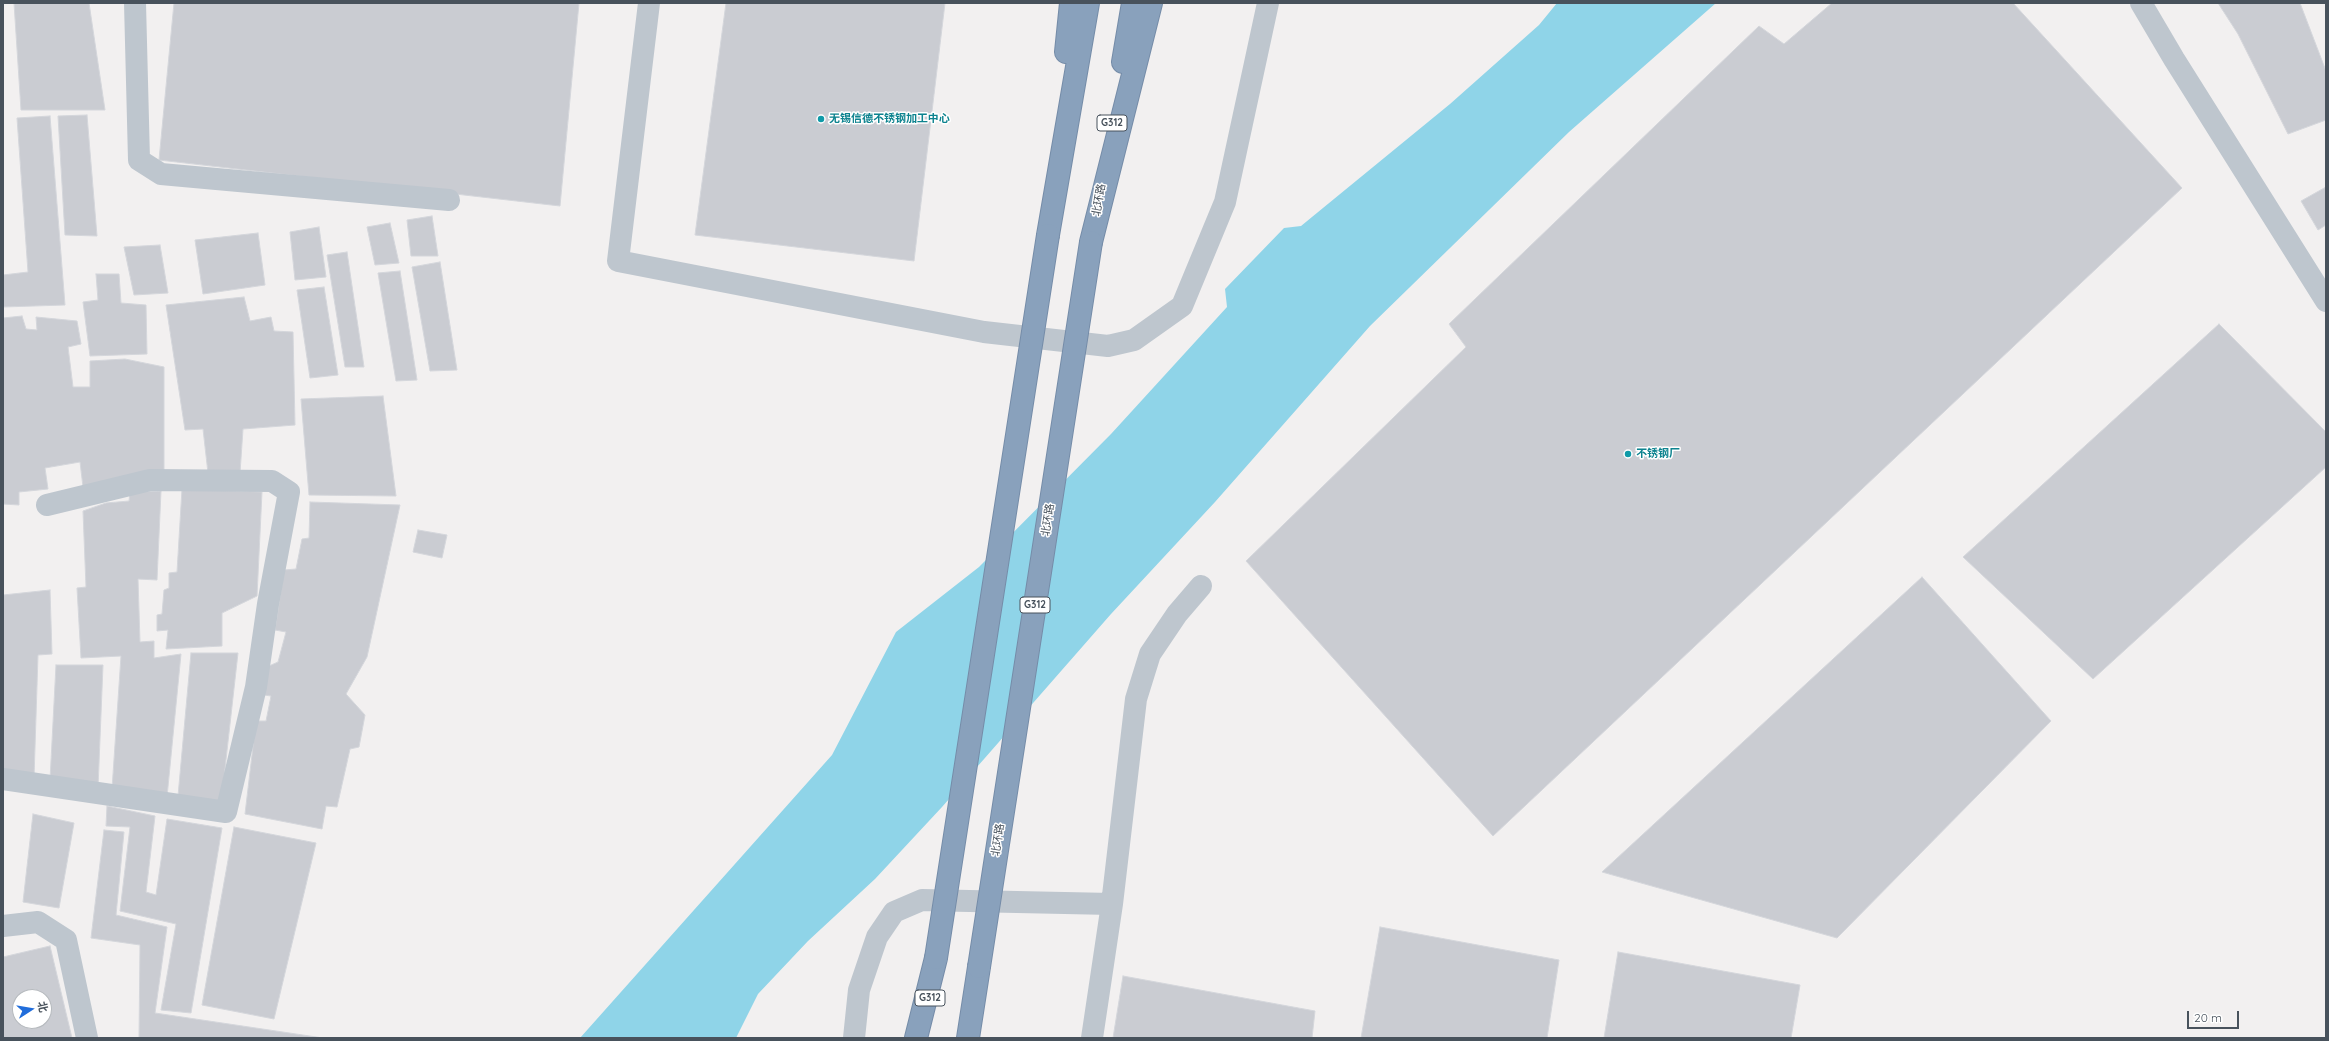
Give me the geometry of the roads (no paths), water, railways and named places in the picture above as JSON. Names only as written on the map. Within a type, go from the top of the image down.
[{"type":"highway","points":[[1048,235],[1071,3]]},
{"type":"highway","name":"G312","points":[[924,1038],[1048,235],[1088,3]]},
{"type":"highway","name":"北环路","points":[[968,1038],[1091,242],[1133,3]]},
{"type":"highway","points":[[1091,242],[1151,3]]},
{"type":"highway","points":[[916,1038],[936,958]]},
{"type":"highway","points":[[976,1038],[979,967]]},
{"type":"street","points":[[135,3],[139,160],[161,174],[449,200]]},
{"type":"street","points":[[649,3],[618,261],[984,332],[1108,346],[1134,340],[1182,306],[1225,202],[1268,3]]},
{"type":"street","points":[[2142,3],[2174,59],[2326,301]]},
{"type":"street","points":[[3,779],[226,812],[256,687],[268,604],[289,492],[272,481],[150,480],[47,505]]},
{"type":"street","points":[[1092,1038],[1112,904],[1136,699],[1150,654],[1177,614],[1201,586]]},
{"type":"street","points":[[854,1038],[859,990],[877,937],[894,912],[922,900],[1112,904]]},
{"type":"street","points":[[3,926],[38,922],[66,940],[87,1038]]},
{"type":"water","points":[[1557,3],[1716,3],[1569,132],[1370,326],[1215,502],[1111,614],[942,807],[875,879],[808,941],[758,994],[736,1038],[580,1038],[832,755],[896,632],[979,567],[1111,434],[1227,307],[1225,289],[1284,228],[1301,226],[1450,104],[1539,25]]},
{"type":"place","name":"无锡信德不锈钢加工中心","points":[[821,119]]},
{"type":"place","name":"不锈钢厂","points":[[1628,454]]}]
